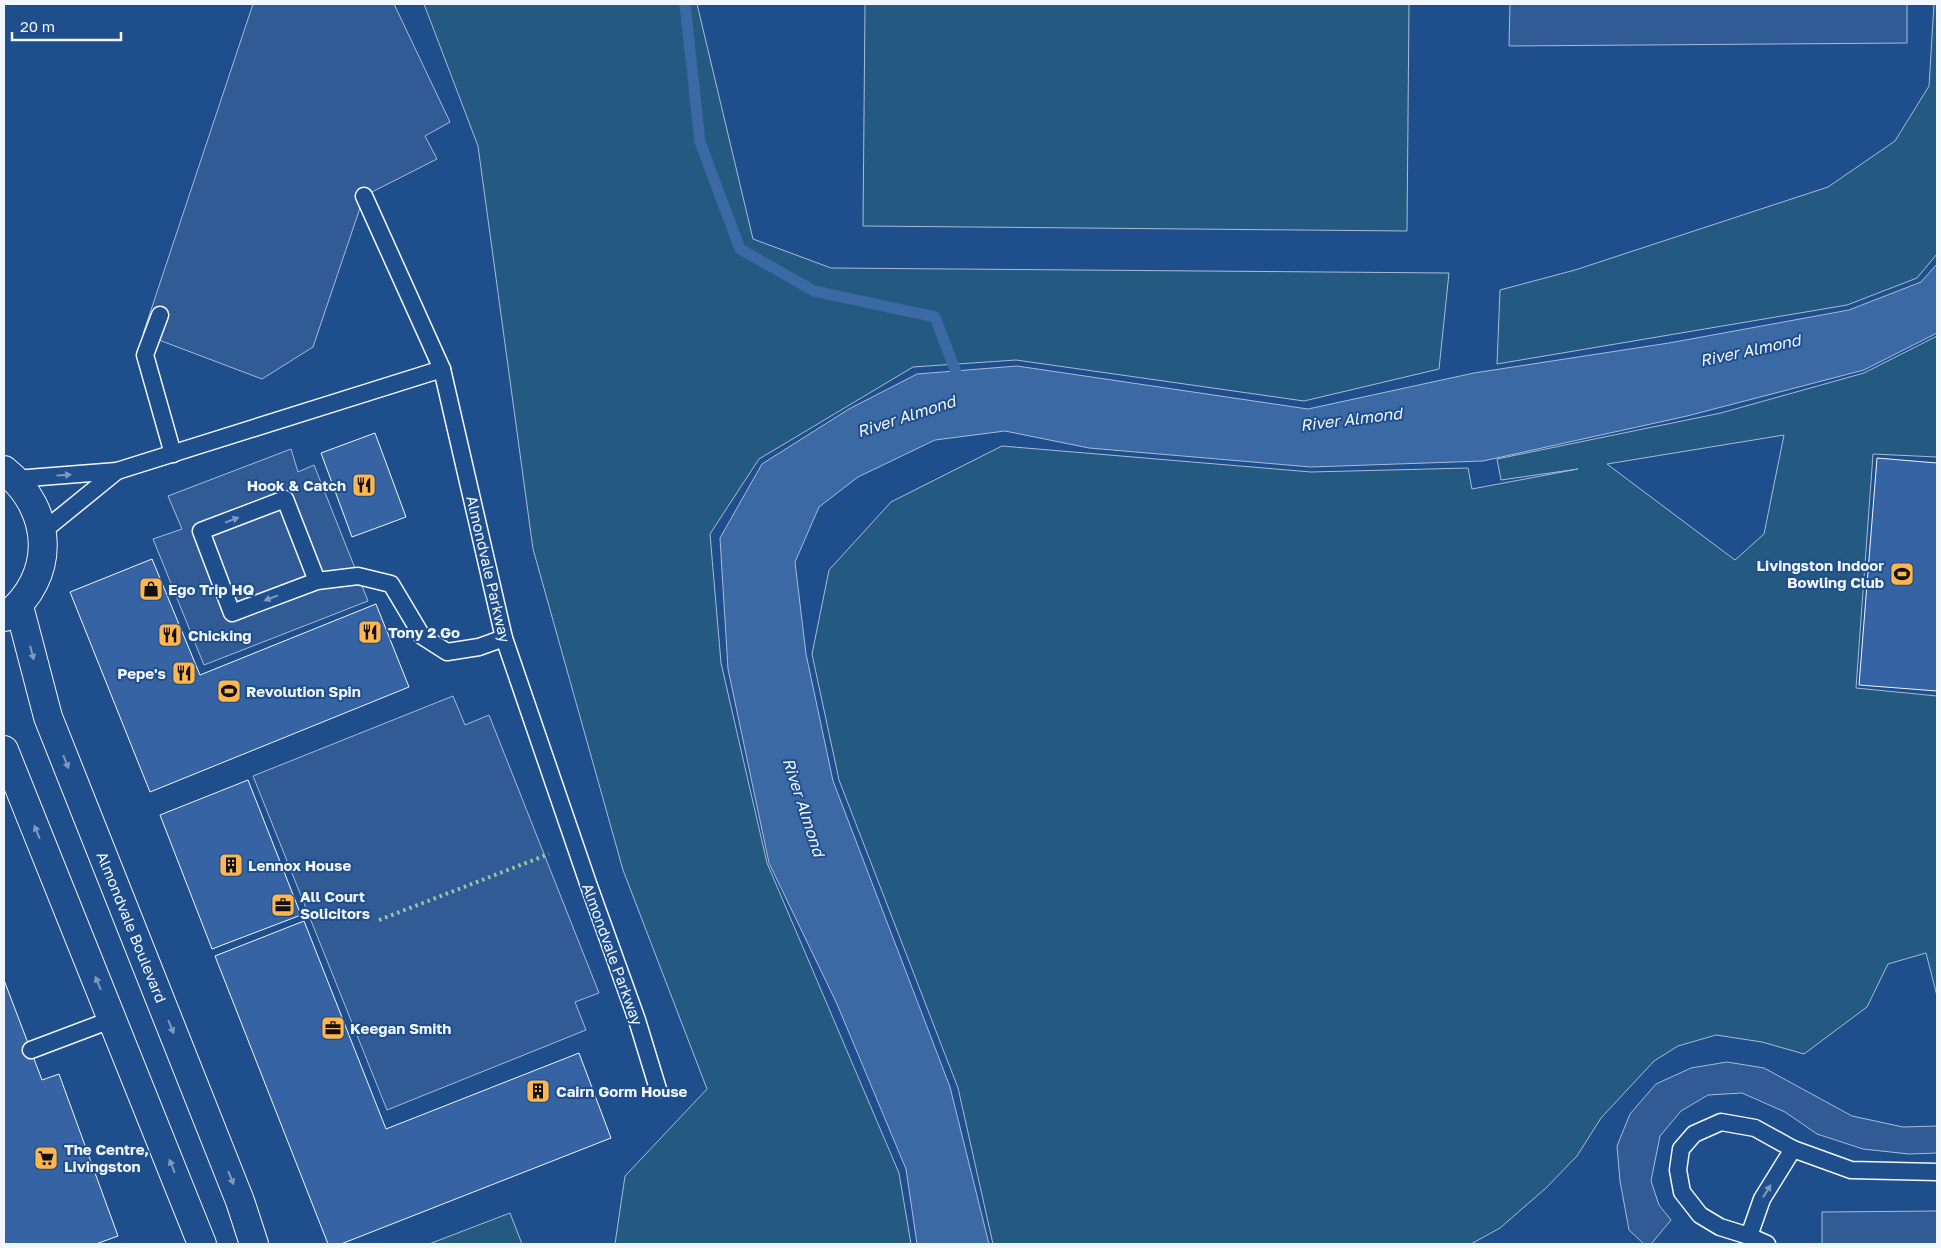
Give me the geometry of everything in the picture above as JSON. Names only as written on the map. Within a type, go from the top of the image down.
[{"type":"street","points":[[10,474],[28,495],[37,512],[42,532],[42,558],[35,584],[12,612]]},
{"type":"street","name":"Almondvale Boulevard","points":[[12,612],[48,717],[240,1200],[254,1244]]},
{"type":"street","points":[[4,750],[202,1244]]},
{"type":"lane","name":"Almondvale Parkway","points":[[364,196],[442,369],[504,638],[637,1020],[658,1089]]},
{"type":"lane","points":[[160,315],[145,354],[174,454]]},
{"type":"lane","points":[[10,474],[117,471],[442,369]]},
{"type":"lane","points":[[42,532],[117,471]]},
{"type":"lane","points":[[317,581],[286,499],[201,531],[232,613],[317,581],[358,576],[391,584],[422,636],[447,652],[479,647],[504,638]]},
{"type":"lane","points":[[30,1050],[113,1019]]},
{"type":"lane","points":[[1767,1244],[1720,1227],[1700,1215],[1682,1192],[1678,1170],[1681,1149],[1694,1134],[1721,1122],[1755,1128],[1793,1149],[1851,1170],[1937,1172]]},
{"type":"lane","points":[[1749,1236],[1762,1199],[1793,1149]]},
{"type":"shaded area","points":[[253,4],[394,4],[450,122],[425,136],[437,159],[364,196],[313,347],[262,379],[143,334]]},
{"type":"shaded area","points":[[424,4],[697,4],[753,239],[831,268],[1449,273],[1439,369],[1304,401],[1016,360],[913,367],[759,459],[710,534],[721,663],[767,863],[899,1173],[911,1244],[615,1244],[625,1176],[707,1089],[623,870],[533,549],[478,146]]},
{"type":"shaded area","points":[[865,4],[1409,4],[1407,231],[863,226]]},
{"type":"shaded area","points":[[1510,4],[1907,4],[1907,43],[1509,46]]},
{"type":"shaded area","points":[[1934,4],[1937,4],[1937,254],[1917,278],[1847,305],[1497,364],[1500,290],[1575,270],[1828,187],[1895,141],[1929,86]]},
{"type":"shaded area","points":[[1937,336],[1937,457],[1873,454],[1856,688],[1937,696],[1937,996],[1926,953],[1888,964],[1867,1007],[1804,1054],[1762,1042],[1716,1035],[1678,1046],[1654,1061],[1601,1118],[1577,1156],[1546,1188],[1500,1228],[1471,1244],[993,1244],[958,1088],[839,780],[812,654],[829,570],[891,502],[1002,446],[1311,472],[1468,468],[1472,489],[1578,469],[1501,480],[1497,459],[1721,413],[1864,373]],"holes":[[[1784,435],[1764,534],[1735,560],[1607,464]]]},
{"type":"shaded area","points":[[291,449],[298,472],[314,465],[368,601],[204,665],[153,539],[182,529],[168,496]]},
{"type":"shaded area","points":[[453,696],[465,725],[489,715],[599,993],[575,1002],[586,1030],[387,1110],[253,776]]},
{"type":"shaded area","points":[[1727,1062],[1764,1068],[1852,1116],[1903,1127],[1937,1126],[1937,1153],[1909,1154],[1863,1149],[1817,1134],[1785,1112],[1742,1093],[1708,1095],[1681,1111],[1660,1136],[1651,1181],[1659,1205],[1671,1220],[1651,1244],[1644,1244],[1629,1230],[1620,1181],[1617,1146],[1630,1114],[1656,1084],[1691,1068]]},
{"type":"shaded area","points":[[1937,1211],[1937,1244],[1822,1244],[1822,1212]]},
{"type":"shaded area","points":[[510,1213],[522,1244],[429,1244]]},
{"type":"water","name":"River Almond","points":[[1937,264],[1937,333],[1864,370],[1687,416],[1483,461],[1311,467],[1089,448],[1005,431],[935,440],[858,477],[819,507],[795,562],[806,654],[833,781],[950,1087],[989,1244],[917,1244],[906,1169],[837,1004],[769,863],[728,669],[720,538],[762,464],[849,409],[917,374],[1017,366],[1308,409],[1474,373],[1669,343],[1849,310],[1921,282]]},
{"type":"building","name":"Hook & Catch","points":[[375,433],[406,517],[352,537],[321,453]]},
{"type":"building","name":"Livingston Indoor Bowling Club","points":[[1877,458],[1937,463],[1937,691],[1859,685]]},
{"type":"building","points":[[152,559],[200,675],[376,604],[409,687],[150,792],[70,592]]},
{"type":"building","name":"Lennox House","points":[[248,780],[301,915],[212,949],[160,815]]},
{"type":"building","name":"Cairn Gorm House","points":[[304,921],[386,1129],[579,1053],[611,1138],[341,1244],[328,1244],[215,956]]},
{"type":"building","name":"The Centre, Livingston","points":[[4,980],[42,1080],[59,1074],[118,1236],[96,1244],[4,1244]]},
{"type":"waterway","points":[[685,4],[700,142],[740,249],[814,291],[935,317],[960,383]]},
{"type":"hedge","points":[[379,920],[549,854]]},
{"type":"place","name":"Hook & Catch","points":[[364,485]]},
{"type":"place","name":"Livingston Indoor Bowling Club","points":[[1902,574]]},
{"type":"place","name":"Ego Trip HQ","points":[[151,589]]},
{"type":"place","name":"Tony 2 Go","points":[[370,632]]},
{"type":"place","name":"Chicking","points":[[170,635]]},
{"type":"place","name":"Pepe's","points":[[184,673]]},
{"type":"place","name":"Revolution Spin","points":[[229,691]]},
{"type":"place","name":"Lennox House","points":[[231,865]]},
{"type":"place","name":"All Court Solicitors","points":[[283,905]]},
{"type":"place","name":"Keegan Smith","points":[[333,1028]]},
{"type":"place","name":"Cairn Gorm House","points":[[538,1091]]},
{"type":"place","name":"The Centre, Livingston","points":[[46,1158]]}]
